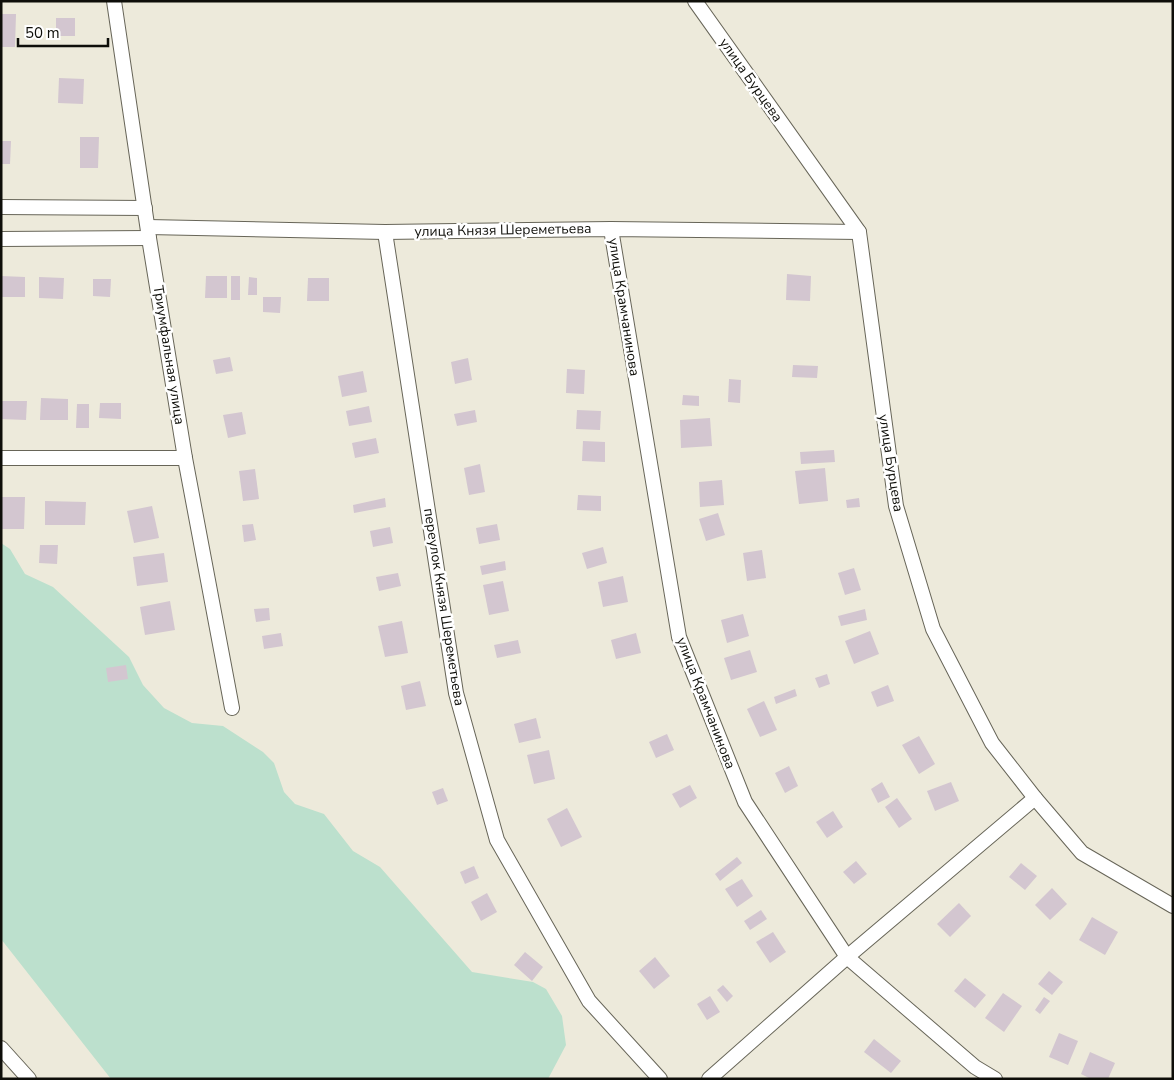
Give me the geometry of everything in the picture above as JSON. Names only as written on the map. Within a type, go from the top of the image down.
[{"type":"street","name":"Триумфальная улица","points":[[114,1],[185,458],[232,708]]},
{"type":"street","name":"улица Бурцева","points":[[695,1],[859,232],[896,506],[933,629],[992,743],[1035,798],[1082,853],[1173,906]]},
{"type":"street","points":[[1,207],[145,208]]},
{"type":"street","name":"улица Князя Шереметьева","points":[[1,238],[149,233],[385,232],[611,228],[859,232]]},
{"type":"street","name":"улица Крамчанинова","points":[[611,228],[679,637],[745,802],[847,956],[975,1067],[996,1079]]},
{"type":"street","name":"переулок Князя Шереметьева","points":[[385,232],[456,693],[497,840],[589,1002],[660,1079]]},
{"type":"street","points":[[1,458],[185,458]]},
{"type":"street","points":[[709,1079],[847,956],[1035,798]]},
{"type":"street","points":[[1,1048],[29,1079]]},
{"type":"green space","points":[[1,543],[10,549],[25,574],[53,587],[129,657],[143,685],[164,708],[192,723],[223,726],[263,752],[274,763],[284,792],[295,804],[324,814],[353,851],[380,867],[472,972],[533,982],[546,989],[562,1016],[566,1045],[548,1079],[111,1079],[1,939]]},
{"type":"building","points":[[1,14],[16,14],[15,47],[1,47]]},
{"type":"building","points":[[56,18],[75,18],[75,36],[56,36]]},
{"type":"building","points":[[59,78],[84,79],[83,104],[58,103]]},
{"type":"building","points":[[80,137],[99,137],[98,168],[80,168]]},
{"type":"building","points":[[1,141],[11,141],[10,164],[1,164]]},
{"type":"building","points":[[787,274],[811,276],[810,301],[786,300]]},
{"type":"building","points":[[1,276],[25,277],[25,297],[1,297]]},
{"type":"building","points":[[206,276],[227,276],[227,298],[205,298]]},
{"type":"building","points":[[231,276],[240,276],[240,300],[231,300]]},
{"type":"building","points":[[39,277],[64,278],[63,299],[39,298]]},
{"type":"building","points":[[249,277],[257,278],[257,295],[248,295]]},
{"type":"building","points":[[308,278],[329,278],[329,301],[307,301]]},
{"type":"building","points":[[93,279],[111,279],[110,297],[93,296]]},
{"type":"building","points":[[263,297],[281,297],[280,313],[263,312]]},
{"type":"building","points":[[230,357],[233,371],[216,374],[213,360]]},
{"type":"building","points":[[468,358],[472,380],[455,384],[451,362]]},
{"type":"building","points":[[793,365],[818,366],[817,378],[792,377]]},
{"type":"building","points":[[567,369],[585,370],[584,394],[566,393]]},
{"type":"building","points":[[363,371],[367,392],[342,397],[338,376]]},
{"type":"building","points":[[729,379],[741,380],[740,403],[728,402]]},
{"type":"building","points":[[683,395],[699,396],[699,406],[682,405]]},
{"type":"building","points":[[41,398],[68,399],[68,420],[40,420]]},
{"type":"building","points":[[1,401],[27,401],[26,420],[1,419]]},
{"type":"building","points":[[100,403],[121,403],[121,419],[99,418]]},
{"type":"building","points":[[77,404],[89,404],[89,428],[76,428]]},
{"type":"building","points":[[369,406],[372,422],[349,426],[346,411]]},
{"type":"building","points":[[475,410],[477,422],[457,426],[454,414]]},
{"type":"building","points":[[577,410],[601,411],[600,430],[576,429]]},
{"type":"building","points":[[242,412],[246,434],[228,438],[223,415]]},
{"type":"building","points":[[710,418],[712,446],[681,448],[680,420]]},
{"type":"building","points":[[376,438],[379,453],[355,458],[352,443]]},
{"type":"building","points":[[583,441],[605,442],[605,462],[582,461]]},
{"type":"building","points":[[834,450],[835,462],[801,464],[800,452]]},
{"type":"building","points":[[480,464],[485,492],[469,495],[464,468]]},
{"type":"building","points":[[825,468],[828,501],[799,504],[795,471]]},
{"type":"building","points":[[255,469],[259,499],[243,501],[239,471]]},
{"type":"building","points":[[722,480],[724,505],[700,507],[699,482]]},
{"type":"building","points":[[578,495],[601,496],[601,511],[577,510]]},
{"type":"building","points":[[1,497],[25,497],[24,529],[1,529]]},
{"type":"building","points":[[385,498],[386,507],[354,513],[353,505]]},
{"type":"building","points":[[859,498],[860,507],[847,508],[846,500]]},
{"type":"building","points":[[45,501],[86,502],[85,525],[45,525]]},
{"type":"building","points":[[152,506],[159,538],[134,543],[127,511]]},
{"type":"building","points":[[718,513],[725,535],[706,541],[699,519]]},
{"type":"building","points":[[253,524],[256,540],[244,542],[242,525]]},
{"type":"building","points":[[497,524],[500,540],[479,544],[476,528]]},
{"type":"building","points":[[390,527],[393,543],[373,547],[370,531]]},
{"type":"building","points":[[40,545],[58,545],[57,564],[39,563]]},
{"type":"building","points":[[603,547],[607,563],[587,569],[582,553]]},
{"type":"building","points":[[762,550],[766,578],[747,581],[743,553]]},
{"type":"building","points":[[164,553],[168,582],[137,586],[133,557]]},
{"type":"building","points":[[505,561],[506,570],[482,575],[480,566]]},
{"type":"building","points":[[854,568],[861,590],[845,595],[838,573]]},
{"type":"building","points":[[398,573],[401,586],[379,591],[376,577]]},
{"type":"building","points":[[623,576],[628,602],[603,607],[598,582]]},
{"type":"building","points":[[503,581],[509,611],[489,615],[483,585]]},
{"type":"building","points":[[170,601],[175,630],[145,635],[140,607]]},
{"type":"building","points":[[269,608],[270,620],[256,622],[254,609]]},
{"type":"building","points":[[865,609],[867,620],[841,626],[838,616]]},
{"type":"building","points":[[743,614],[749,636],[727,643],[721,620]]},
{"type":"building","points":[[402,621],[408,653],[385,657],[378,626]]},
{"type":"building","points":[[870,631],[879,654],[854,664],[845,641]]},
{"type":"building","points":[[281,633],[283,646],[264,649],[262,636]]},
{"type":"building","points":[[636,633],[641,653],[616,659],[611,640]]},
{"type":"building","points":[[518,640],[521,653],[497,658],[494,645]]},
{"type":"building","points":[[750,650],[757,672],[731,680],[724,658]]},
{"type":"building","points":[[126,665],[128,679],[108,682],[106,668]]},
{"type":"building","points":[[827,674],[830,684],[819,688],[815,678]]},
{"type":"building","points":[[420,681],[426,706],[406,710],[401,686]]},
{"type":"building","points":[[888,685],[894,701],[877,707],[871,692]]},
{"type":"building","points":[[795,689],[797,696],[776,704],[774,697]]},
{"type":"building","points":[[764,701],[777,730],[760,737],[747,709]]},
{"type":"building","points":[[536,718],[541,738],[519,743],[514,724]]},
{"type":"building","points":[[667,734],[674,750],[656,758],[649,742]]},
{"type":"building","points":[[919,736],[935,764],[919,774],[902,745]]},
{"type":"building","points":[[549,750],[555,779],[534,784],[527,755]]},
{"type":"building","points":[[789,766],[798,786],[785,793],[775,773]]},
{"type":"building","points":[[882,782],[890,797],[878,803],[871,789]]},
{"type":"building","points":[[951,782],[959,801],[935,811],[927,791]]},
{"type":"building","points":[[690,785],[697,798],[680,808],[672,794]]},
{"type":"building","points":[[443,788],[448,801],[437,805],[432,792]]},
{"type":"building","points":[[897,798],[912,819],[899,828],[885,807]]},
{"type":"building","points":[[567,808],[582,837],[561,847],[547,819]]},
{"type":"building","points":[[833,811],[843,827],[827,838],[816,822]]},
{"type":"building","points":[[737,857],[742,863],[720,881],[715,874]]},
{"type":"building","points":[[856,861],[867,874],[854,884],[843,872]]},
{"type":"building","points":[[1021,863],[1037,876],[1025,890],[1009,877]]},
{"type":"building","points":[[474,866],[479,878],[465,884],[460,872]]},
{"type":"building","points":[[742,879],[753,896],[737,907],[725,889]]},
{"type":"building","points":[[1052,888],[1067,904],[1050,920],[1035,905]]},
{"type":"building","points":[[487,893],[497,912],[481,921],[471,902]]},
{"type":"building","points":[[959,903],[971,916],[950,937],[937,924]]},
{"type":"building","points":[[761,910],[767,919],[750,930],[744,921]]},
{"type":"building","points":[[1092,917],[1118,932],[1105,955],[1079,940]]},
{"type":"building","points":[[773,932],[786,952],[770,963],[756,942]]},
{"type":"building","points":[[525,952],[543,967],[532,981],[514,965]]},
{"type":"building","points":[[655,957],[670,976],[654,989],[639,971]]},
{"type":"building","points":[[1049,971],[1063,982],[1052,995],[1038,984]]},
{"type":"building","points":[[965,978],[986,995],[975,1008],[954,991]]},
{"type":"building","points":[[723,985],[733,996],[727,1002],[717,990]]},
{"type":"building","points":[[1003,993],[1022,1006],[1004,1032],[985,1018]]},
{"type":"building","points":[[710,996],[720,1012],[707,1020],[697,1004]]},
{"type":"building","points":[[1044,997],[1050,1001],[1040,1014],[1035,1010]]},
{"type":"building","points":[[1059,1033],[1078,1041],[1068,1065],[1049,1057]]},
{"type":"building","points":[[874,1039],[901,1061],[891,1073],[864,1052]]},
{"type":"building","points":[[1090,1052],[1115,1063],[1108,1079],[1091,1079],[1081,1074]]}]
